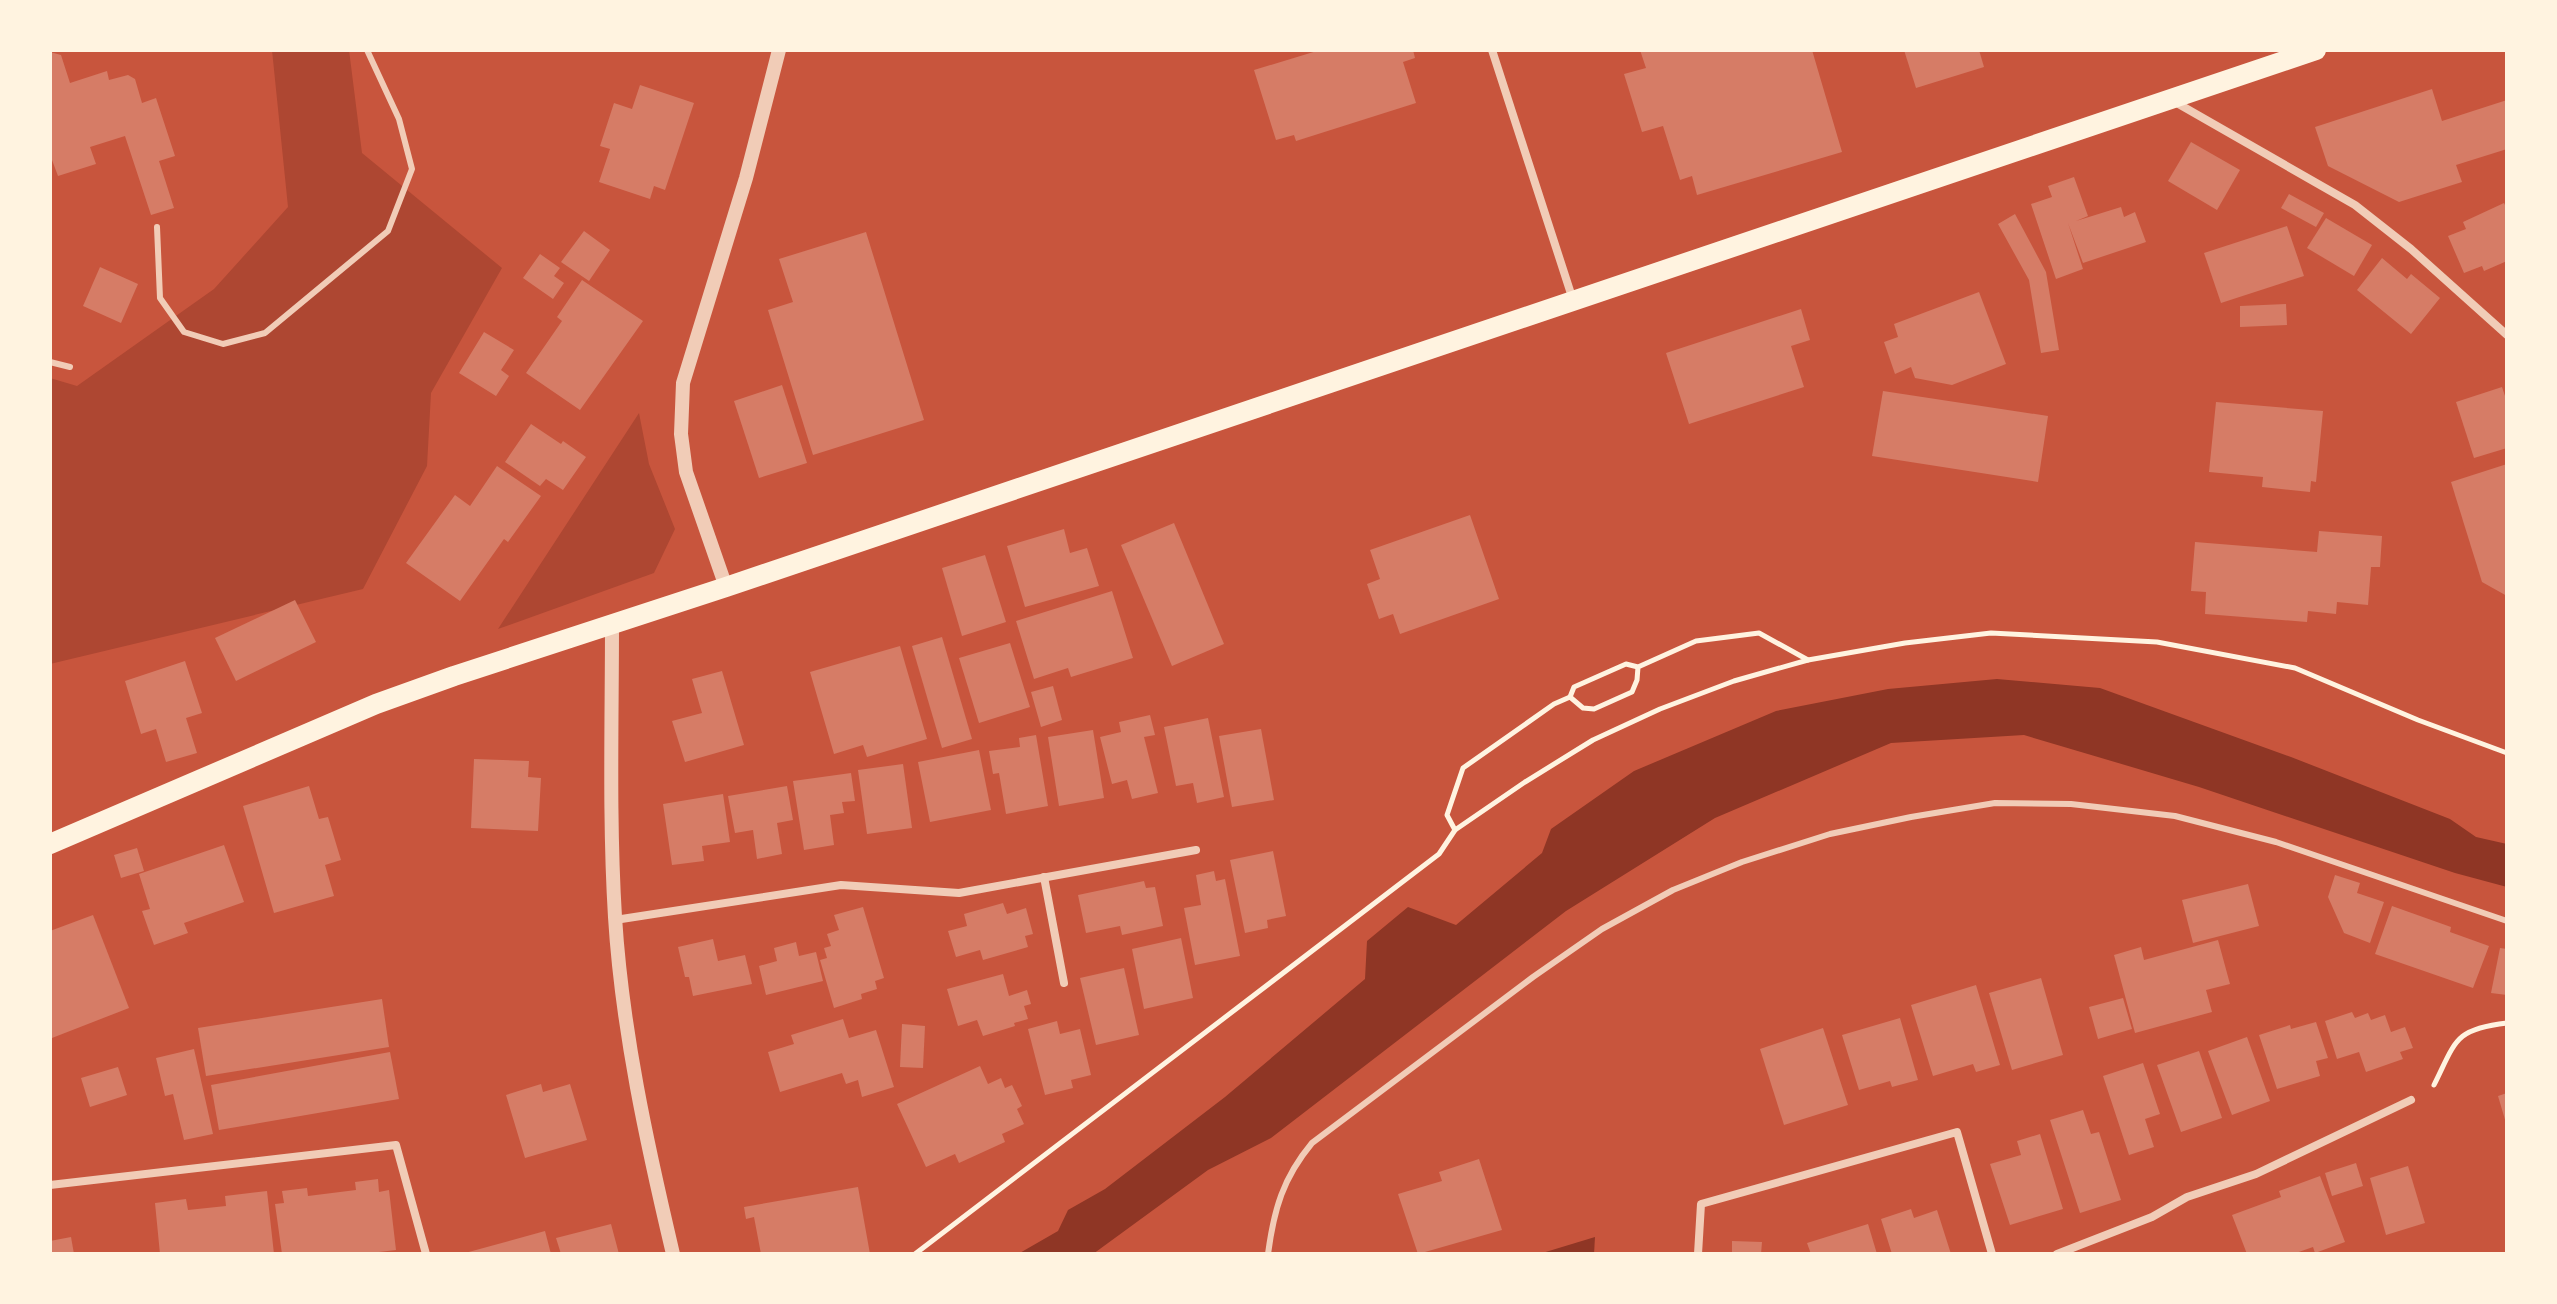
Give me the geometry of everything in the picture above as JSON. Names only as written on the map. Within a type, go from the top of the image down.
[{"type":"main road","points":[[50,844],[376,704],[2316,50]]},
{"type":"street","points":[[726,587],[686,472],[681,434],[683,383],[746,178],[779,50]]},
{"type":"street","points":[[1492,50],[1573,301]]},
{"type":"street","points":[[2171,99],[2355,205],[2411,249],[2507,335]]},
{"type":"street","points":[[612,624],[611,819],[615,920],[640,1100],[673,1254]]},
{"type":"street","points":[[615,920],[841,885],[959,893],[1196,850]]},
{"type":"street","points":[[1044,877],[1064,983]]},
{"type":"street","points":[[2057,1254],[2152,1217],[2187,1197],[2256,1174],[2411,1100]]},
{"type":"street","points":[[1698,1254],[1701,1204],[1957,1132],[1992,1254]]},
{"type":"street","points":[[50,1185],[396,1145],[426,1254]]},
{"type":"lane","points":[[157,227],[160,298],[184,332],[223,344],[265,333],[388,231],[412,169],[399,119],[367,50]]},
{"type":"lane","points":[[50,362],[70,367]]},
{"type":"lane","points":[[1268,1254],[1282,1189],[1293,1166],[1312,1143],[1533,977],[1602,929],[1673,890],[1742,862],[1830,834],[1995,803],[2071,804],[2175,816],[2276,842],[2507,921]]},
{"type":"path","points":[[1455,830],[1447,815],[1463,768],[1554,704],[1570,697],[1574,687],[1626,664],[1638,667],[1696,641],[1759,633],[1808,660]]},
{"type":"path","points":[[915,1254],[1439,854],[1455,830],[1593,740],[1660,709],[1719,687],[1808,660],[1905,643],[1991,633],[2157,642],[2295,668],[2418,720],[2507,753]]},
{"type":"path","points":[[1570,697],[1583,708],[1594,709],[1632,692],[1638,667]]},
{"type":"path","points":[[2411,1100],[2429,1093],[2457,1039],[2485,1026],[2507,1023]]},
{"type":"shaded area","points":[[272,50],[349,50],[362,153],[502,268],[431,393],[427,466],[363,589],[50,664],[50,378],[77,386],[214,289],[288,207]]},
{"type":"shaded area","points":[[639,413],[649,464],[675,529],[654,573],[498,629]]},
{"type":"shaded area","points":[[1997,679],[2100,688],[2450,819],[2476,837],[2507,844],[2507,887],[2455,873],[2199,787],[2024,735],[1891,743],[1715,818],[1566,911],[1271,1138],[1208,1170],[1093,1254],[1018,1254],[1058,1231],[1068,1210],[1105,1189],[1225,1097],[1365,979],[1367,941],[1408,907],[1456,925],[1542,853],[1551,829],[1634,771],[1776,711],[1888,689]]},
{"type":"shaded area","points":[[1595,1237],[1594,1254],[1539,1254]]},
{"type":"building","points":[[1320,50],[1413,50],[1415,58],[1403,62],[1416,103],[1296,141],[1294,135],[1276,140],[1254,70]]},
{"type":"building","points":[[1640,50],[1812,50],[1842,152],[1697,195],[1692,176],[1680,180],[1663,126],[1642,132],[1624,74],[1646,68]]},
{"type":"building","points":[[1904,50],[1979,50],[1984,67],[1916,88]]},
{"type":"building","points":[[50,52],[61,55],[70,83],[107,71],[109,80],[128,75],[135,79],[142,103],[156,98],[175,156],[159,161],[174,208],[151,215],[125,136],[90,147],[96,164],[58,176],[50,161]]},
{"type":"building","points":[[640,85],[694,103],[665,190],[654,186],[650,199],[599,182],[610,149],[600,146],[614,103],[632,109]]},
{"type":"building","points":[[2432,89],[2442,121],[2507,100],[2507,149],[2456,165],[2462,182],[2399,202],[2328,166],[2315,127]]},
{"type":"building","points":[[2191,142],[2240,170],[2217,210],[2168,181]]},
{"type":"building","points":[[2074,177],[2088,216],[2076,221],[2121,207],[2124,217],[2135,212],[2146,242],[2083,263],[2068,223],[2083,269],[2056,279],[2031,204],[2052,197],[2048,186]]},
{"type":"building","points":[[2289,194],[2324,213],[2316,227],[2281,208]]},
{"type":"building","points":[[2504,203],[2507,209],[2507,261],[2484,271],[2482,266],[2464,273],[2448,236],[2466,229],[2463,222]]},
{"type":"building","points":[[2015,214],[2046,272],[2059,350],[2041,353],[2029,280],[1998,224]]},
{"type":"building","points":[[2326,218],[2372,245],[2354,276],[2307,248]]},
{"type":"building","points":[[2287,226],[2304,276],[2221,303],[2204,253]]},
{"type":"building","points":[[584,231],[610,250],[589,281],[561,262]]},
{"type":"building","points":[[866,232],[924,420],[813,455],[768,310],[793,302],[779,259]]},
{"type":"building","points":[[540,254],[560,268],[554,276],[564,283],[553,299],[523,278]]},
{"type":"building","points":[[2382,258],[2407,279],[2411,274],[2440,298],[2411,334],[2357,290]]},
{"type":"building","points":[[100,267],[138,284],[121,323],[83,306]]},
{"type":"building","points":[[582,280],[643,321],[580,410],[526,373],[562,321],[557,317]]},
{"type":"building","points":[[1979,292],[2006,364],[1952,385],[1915,378],[1911,367],[1895,374],[1884,342],[1898,337],[1894,324]]},
{"type":"building","points":[[2286,304],[2287,325],[2240,327],[2240,306]]},
{"type":"building","points":[[1801,309],[1810,340],[1791,346],[1804,387],[1689,424],[1666,353]]},
{"type":"building","points":[[484,332],[514,350],[501,370],[509,376],[496,396],[459,373]]},
{"type":"building","points":[[782,385],[807,463],[759,478],[734,401]]},
{"type":"building","points":[[2502,387],[2507,402],[2507,448],[2474,458],[2456,402]]},
{"type":"building","points":[[1883,391],[2048,416],[2038,482],[1872,456]]},
{"type":"building","points":[[2216,402],[2323,411],[2316,482],[2311,481],[2310,492],[2262,487],[2263,477],[2209,472]]},
{"type":"building","points":[[531,424],[586,457],[563,490],[546,479],[540,486],[505,462]]},
{"type":"building","points":[[2507,464],[2507,596],[2482,582],[2451,482]]},
{"type":"building","points":[[497,466],[541,496],[508,542],[504,539],[460,601],[406,563],[455,495],[470,506]]},
{"type":"building","points":[[1470,515],[1499,599],[1400,634],[1393,614],[1379,619],[1367,584],[1380,579],[1370,550]]},
{"type":"building","points":[[1174,523],[1224,644],[1172,666],[1121,545]]},
{"type":"building","points":[[1064,529],[1070,553],[1087,548],[1099,586],[1025,607],[1007,546]]},
{"type":"building","points":[[2319,531],[2382,536],[2380,567],[2371,567],[2368,605],[2337,602],[2336,614],[2308,611],[2307,622],[2205,614],[2206,592],[2191,591],[2195,542],[2317,552]]},
{"type":"building","points":[[985,555],[1006,622],[962,636],[942,568]]},
{"type":"building","points":[[1112,591],[1133,658],[1071,677],[1068,668],[1034,679],[1016,621]]},
{"type":"building","points":[[295,600],[316,642],[236,681],[215,638]]},
{"type":"building","points":[[942,637],[972,739],[942,748],[912,646]]},
{"type":"building","points":[[1010,643],[1030,707],[979,723],[959,658]]},
{"type":"building","points":[[900,646],[927,739],[867,757],[863,745],[834,754],[810,672]]},
{"type":"building","points":[[185,661],[202,713],[186,718],[197,753],[166,762],[156,729],[141,734],[125,681]]},
{"type":"building","points":[[722,671],[744,745],[685,762],[672,721],[702,713],[692,679]]},
{"type":"building","points":[[1053,686],[1062,720],[1041,727],[1031,692]]},
{"type":"building","points":[[1150,715],[1155,735],[1144,737],[1158,793],[1132,799],[1127,780],[1112,784],[1100,737],[1121,732],[1119,722]]},
{"type":"building","points":[[1208,718],[1224,797],[1197,803],[1193,783],[1176,786],[1164,727]]},
{"type":"building","points":[[1261,729],[1274,800],[1232,807],[1219,736]]},
{"type":"building","points":[[1093,730],[1104,798],[1059,806],[1048,737]]},
{"type":"building","points":[[1036,735],[1048,806],[1006,814],[999,773],[993,774],[989,751],[1020,747],[1019,738]]},
{"type":"building","points":[[979,750],[991,810],[930,822],[918,762]]},
{"type":"building","points":[[474,759],[529,761],[528,777],[541,778],[538,831],[471,828]]},
{"type":"building","points":[[903,764],[912,828],[867,834],[858,770]]},
{"type":"building","points":[[851,773],[855,801],[842,802],[844,813],[830,815],[834,845],[804,850],[793,781]]},
{"type":"building","points":[[309,786],[319,819],[328,817],[341,860],[325,865],[334,896],[274,913],[243,806]]},
{"type":"building","points":[[787,786],[793,820],[777,823],[782,854],[757,859],[753,830],[735,833],[728,796]]},
{"type":"building","points":[[723,794],[730,842],[702,846],[704,861],[672,865],[663,804]]},
{"type":"building","points":[[224,845],[244,902],[184,923],[188,933],[154,945],[142,911],[150,909],[139,874]]},
{"type":"building","points":[[137,848],[144,871],[121,878],[114,855]]},
{"type":"building","points":[[1273,851],[1286,916],[1267,920],[1268,928],[1245,933],[1230,860]]},
{"type":"building","points":[[1214,871],[1216,881],[1225,879],[1240,956],[1195,965],[1184,908],[1201,905],[1196,875]]},
{"type":"building","points":[[2335,875],[2360,883],[2357,893],[2384,902],[2370,943],[2344,933],[2328,897]]},
{"type":"building","points":[[1144,881],[1146,888],[1155,887],[1163,926],[1122,935],[1120,926],[1086,933],[1078,895]]},
{"type":"building","points":[[2248,884],[2259,926],[2193,943],[2182,900]]},
{"type":"building","points":[[1003,903],[1007,914],[1026,908],[1033,934],[1025,936],[1028,947],[983,960],[980,950],[956,957],[948,931],[967,926],[964,914]]},
{"type":"building","points":[[2392,906],[2451,927],[2450,932],[2489,946],[2473,988],[2375,954]]},
{"type":"building","points":[[863,907],[884,978],[875,981],[877,989],[861,994],[862,999],[834,1008],[820,960],[827,958],[824,948],[831,946],[827,934],[839,930],[834,915]]},
{"type":"building","points":[[93,915],[129,1008],[52,1038],[50,931]]},
{"type":"building","points":[[1181,938],[1193,998],[1144,1009],[1132,949]]},
{"type":"building","points":[[713,939],[718,961],[745,955],[752,984],[693,996],[678,947]]},
{"type":"building","points":[[2218,940],[2230,984],[2206,990],[2212,1012],[2135,1033],[2114,955],[2141,947],[2144,960]]},
{"type":"building","points":[[796,942],[799,956],[816,952],[823,981],[766,995],[759,966],[777,961],[774,948]]},
{"type":"building","points":[[2500,948],[2507,949],[2507,995],[2491,993]]},
{"type":"building","points":[[1124,968],[1139,1035],[1096,1045],[1080,978]]},
{"type":"building","points":[[1003,974],[1009,996],[1027,990],[1031,1004],[1024,1006],[1028,1019],[983,1036],[977,1020],[958,1026],[947,989]]},
{"type":"building","points":[[2041,978],[2063,1055],[2012,1070],[1989,993]]},
{"type":"building","points":[[1976,985],[2000,1065],[1976,1072],[1973,1064],[1933,1076],[1911,1005]]},
{"type":"building","points":[[2123,998],[2132,1029],[2098,1039],[2089,1007]]},
{"type":"building","points":[[382,999],[389,1047],[206,1076],[198,1028]]},
{"type":"building","points":[[2352,1012],[2355,1018],[2368,1013],[2371,1020],[2385,1015],[2391,1032],[2405,1027],[2413,1048],[2400,1052],[2403,1059],[2366,1072],[2359,1052],[2337,1059],[2325,1021]]},
{"type":"building","points":[[1900,1018],[1918,1080],[1892,1087],[1890,1081],[1859,1090],[1842,1035]]},
{"type":"building","points":[[843,1019],[849,1038],[876,1030],[894,1087],[862,1097],[858,1080],[846,1084],[842,1073],[780,1092],[768,1052],[794,1044],[791,1035]]},
{"type":"building","points":[[1057,1021],[1060,1034],[1080,1029],[1091,1075],[1071,1080],[1073,1088],[1045,1095],[1028,1029]]},
{"type":"building","points":[[2316,1022],[2328,1058],[2316,1061],[2320,1076],[2277,1089],[2259,1035],[2290,1025],[2291,1029]]},
{"type":"building","points":[[902,1024],[925,1026],[923,1068],[900,1067]]},
{"type":"building","points":[[1823,1028],[1848,1105],[1784,1125],[1760,1049]]},
{"type":"building","points":[[2247,1037],[2270,1101],[2232,1115],[2208,1051]]},
{"type":"building","points":[[194,1049],[213,1134],[184,1140],[173,1094],[165,1096],[156,1058]]},
{"type":"building","points":[[2199,1051],[2222,1118],[2181,1132],[2157,1065]]},
{"type":"building","points":[[390,1052],[399,1099],[219,1130],[211,1085]]},
{"type":"building","points":[[2143,1063],[2160,1114],[2145,1119],[2154,1147],[2129,1155],[2103,1076]]},
{"type":"building","points":[[980,1066],[988,1084],[1001,1078],[1005,1088],[1012,1085],[1022,1106],[1017,1109],[1024,1124],[1002,1134],[1005,1142],[959,1163],[955,1154],[926,1167],[897,1104]]},
{"type":"building","points":[[118,1067],[127,1095],[90,1107],[81,1078]]},
{"type":"building","points":[[541,1084],[543,1092],[570,1084],[587,1140],[525,1158],[506,1095]]},
{"type":"building","points":[[2507,1093],[2507,1122],[2506,1123],[2498,1096]]},
{"type":"building","points":[[2083,1110],[2091,1134],[2099,1132],[2121,1200],[2080,1213],[2050,1120]]},
{"type":"building","points":[[2040,1134],[2063,1209],[2010,1225],[1990,1164],[2021,1155],[2017,1141]]},
{"type":"building","points":[[1479,1159],[1502,1230],[1418,1254],[1398,1194],[1442,1181],[1439,1172]]},
{"type":"building","points":[[2356,1163],[2363,1186],[2332,1196],[2325,1173]]},
{"type":"building","points":[[2408,1166],[2425,1223],[2386,1235],[2370,1178]]},
{"type":"building","points":[[2320,1176],[2345,1242],[2315,1253],[2313,1247],[2293,1254],[2247,1254],[2232,1215],[2281,1197],[2279,1191]]},
{"type":"building","points":[[378,1179],[379,1192],[389,1190],[396,1250],[362,1254],[282,1254],[275,1204],[284,1203],[282,1191],[307,1188],[308,1196],[356,1190],[355,1182]]},
{"type":"building","points":[[858,1187],[870,1254],[761,1254],[754,1217],[746,1219],[744,1207]]},
{"type":"building","points":[[267,1191],[274,1254],[160,1254],[155,1203],[186,1199],[188,1210],[226,1206],[225,1196]]},
{"type":"building","points":[[1911,1209],[1914,1218],[1937,1210],[1951,1254],[1892,1254],[1881,1219]]},
{"type":"building","points":[[611,1224],[619,1254],[561,1254],[556,1238]]},
{"type":"building","points":[[1868,1224],[1877,1254],[1811,1254],[1807,1243]]},
{"type":"building","points":[[545,1231],[551,1254],[465,1253]]},
{"type":"building","points":[[71,1237],[74,1254],[50,1254],[50,1241]]},
{"type":"building","points":[[1732,1241],[1762,1242],[1761,1254],[1732,1254]]}]
